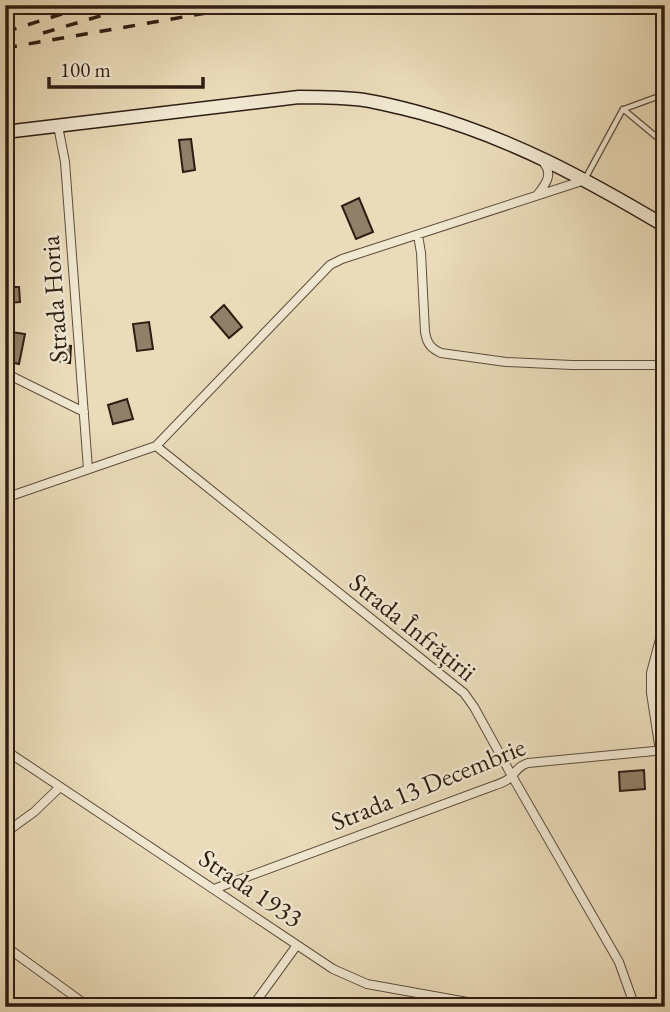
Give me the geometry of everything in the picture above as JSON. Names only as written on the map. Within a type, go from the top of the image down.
[{"type":"main road","points":[[5,132],[299,97],[363,100],[446,120],[488,134],[539,156],[665,226]]},
{"type":"street","name":"Strada Horia","points":[[58,126],[65,162],[88,469]]},
{"type":"street","points":[[536,196],[549,177],[548,168],[539,156]]},
{"type":"street","points":[[5,498],[156,446],[330,265],[585,180]]},
{"type":"street","points":[[418,235],[425,332],[431,349],[506,362],[665,365]]},
{"type":"street","points":[[5,373],[84,412]]},
{"type":"street","name":"Strada Înfrățirii","points":[[156,446],[464,693],[619,962],[635,1007]]},
{"type":"street","points":[[663,750],[651,693],[651,673],[665,620]]},
{"type":"street","name":"Strada 1933","points":[[5,750],[333,969],[368,984],[495,1007]]},
{"type":"street","name":"Strada 13 Decembrie","points":[[214,888],[494,786],[512,776],[521,765],[663,750]]},
{"type":"street","points":[[5,833],[34,812],[60,787]]},
{"type":"street","points":[[252,1007],[297,944]]},
{"type":"street","points":[[5,946],[89,1007]]},
{"type":"street","points":[[654,1007],[664,992]]},
{"type":"lane","points":[[585,180],[623,109],[665,94]]},
{"type":"lane","points":[[623,109],[665,144]]},
{"type":"building","points":[[191,139],[195,170],[183,172],[179,140]]},
{"type":"building","points":[[359,198],[373,232],[356,239],[342,206]]},
{"type":"building","points":[[5,287],[19,287],[20,302],[5,303]]},
{"type":"building","points":[[224,305],[242,327],[229,338],[211,317]]},
{"type":"building","points":[[149,322],[153,349],[137,351],[133,324]]},
{"type":"building","points":[[5,331],[25,334],[19,364],[5,361]]},
{"type":"building","points":[[59,345],[71,346],[70,363],[57,361]]},
{"type":"building","points":[[127,399],[133,419],[113,424],[108,405]]},
{"type":"building","points":[[644,770],[645,789],[620,791],[619,772]]},
{"type":"railway","points":[[5,32],[90,5]]},
{"type":"railway","points":[[43,33],[137,5]]},
{"type":"railway","points":[[5,48],[252,5]]}]
